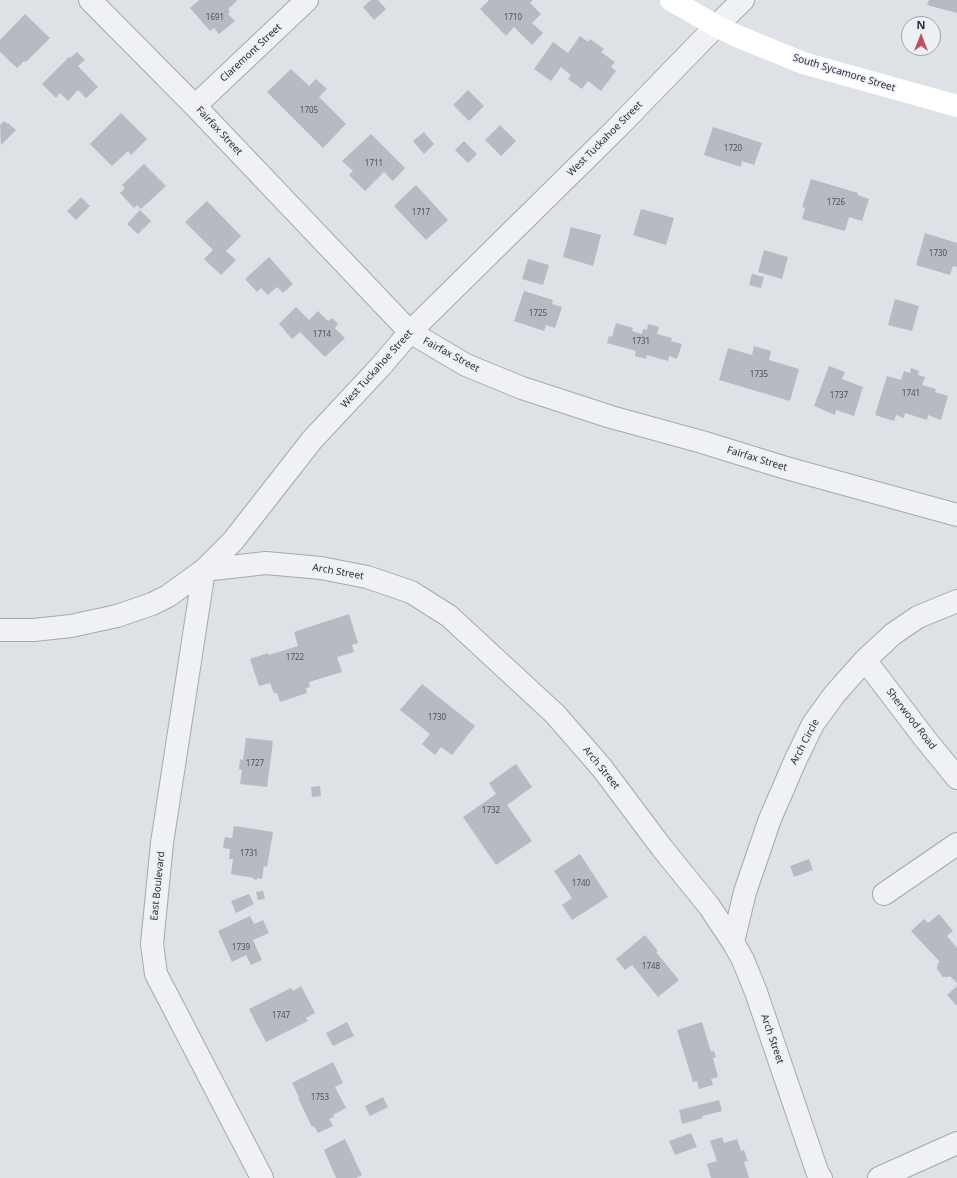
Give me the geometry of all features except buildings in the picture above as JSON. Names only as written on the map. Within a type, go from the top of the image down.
[{"type":"main road","name":"South Sycamore Street","points":[[671,0],[716,26],[803,63],[957,106]]},
{"type":"street","name":"Fairfax Street","points":[[90,0],[195,106],[410,332],[466,364],[522,388],[611,417],[702,442],[786,468],[957,515]]},
{"type":"street","name":"Claremont Street","points":[[195,106],[306,0]]},
{"type":"street","name":"West Tuckahoe Street","points":[[0,630],[34,630],[71,626],[116,616],[152,604],[168,596],[204,570],[233,541],[312,440],[381,366],[410,332],[617,128],[743,0]]},
{"type":"street","name":"Arch Street","points":[[204,570],[266,563],[322,568],[367,577],[411,592],[448,616],[555,714],[602,768],[662,848],[709,906],[733,942],[743,960],[756,992],[818,1174],[821,1178]]},
{"type":"street","name":"East Boulevard","points":[[204,570],[162,843],[152,944],[156,974],[262,1178]]},
{"type":"street","name":"Arch Circle","points":[[733,942],[746,892],[767,826],[813,724],[834,695],[865,660],[893,634],[918,617],[957,601]]},
{"type":"street","name":"Sherwood Road","points":[[865,660],[957,778]]},
{"type":"street","points":[[884,894],[957,844]]},
{"type":"street","points":[[879,1178],[957,1143]]}]
